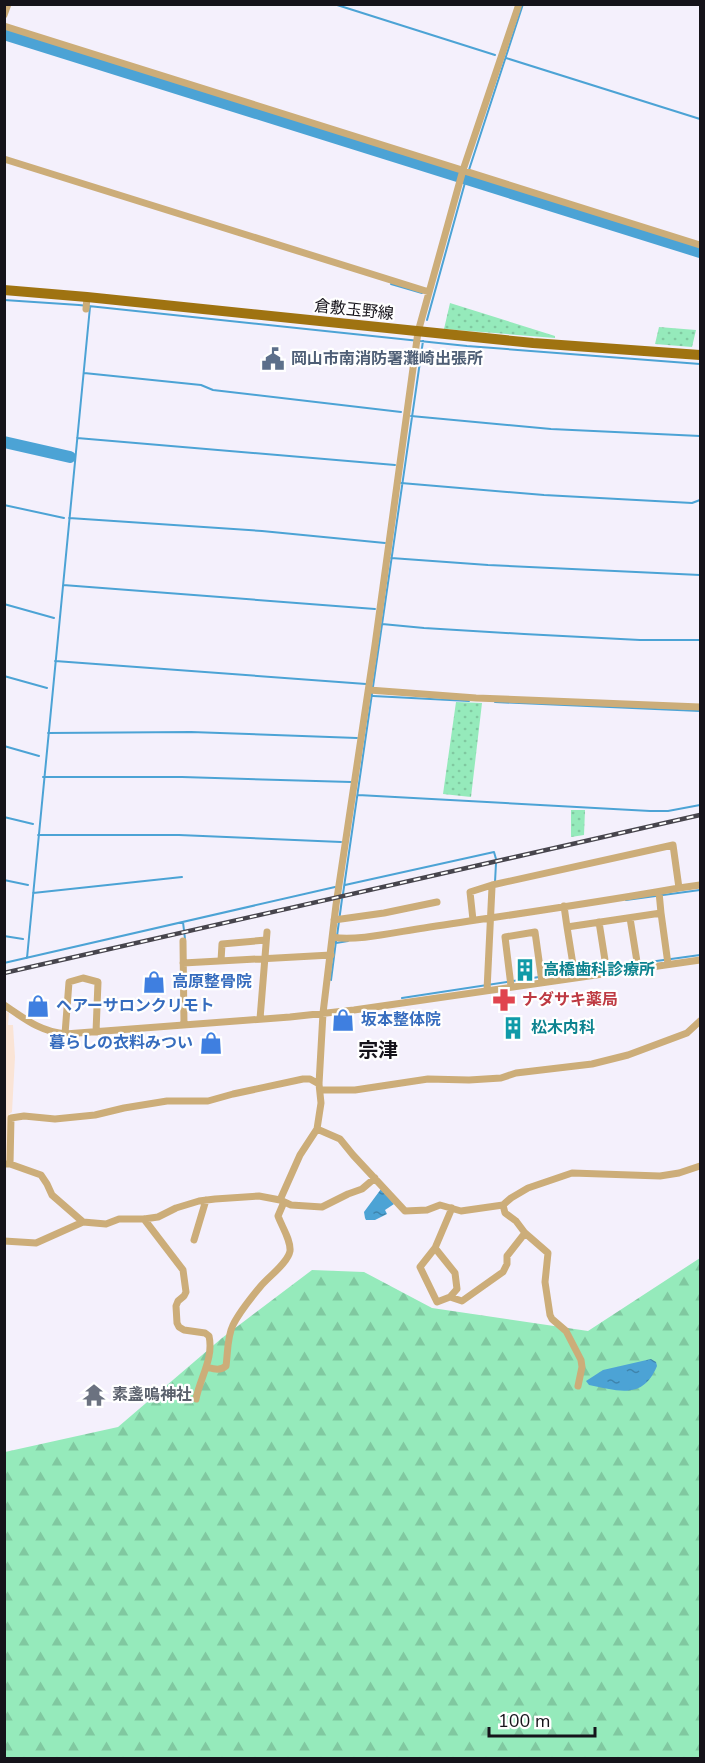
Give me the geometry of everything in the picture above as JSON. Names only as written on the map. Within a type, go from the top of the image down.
[{"type":"main road","name":"倉敷玉野線","points":[[4,290],[87,303],[417,338],[533,343],[700,356]]},
{"type":"street","points":[[4,15],[8,4]]},
{"type":"street","points":[[206,1367],[216,1370],[226,1366],[230,1335],[240,1313],[260,1286],[288,1258],[290,1250],[278,1216],[300,1155],[317,1129],[321,1103],[323,1013],[331,955],[336,938],[337,897],[372,690],[417,338],[460,182],[466,172],[519,4]]},
{"type":"street","points":[[4,26],[700,245]]},
{"type":"street","points":[[4,159],[429,292]]},
{"type":"street","points":[[372,690],[476,698],[700,707]]},
{"type":"street","points":[[473,920],[470,892],[494,884],[673,845],[680,888]]},
{"type":"street","points":[[487,986],[494,884]]},
{"type":"street","points":[[336,938],[564,909],[659,895],[680,888],[700,885]]},
{"type":"street","points":[[659,895],[667,961]]},
{"type":"street","points":[[338,920],[437,902]]},
{"type":"street","points":[[564,909],[574,974]]},
{"type":"street","points":[[567,927],[661,913]]},
{"type":"street","points":[[630,918],[637,965]]},
{"type":"street","points":[[599,922],[606,969]]},
{"type":"street","points":[[511,983],[504,937],[535,932],[542,978]]},
{"type":"street","points":[[221,961],[222,944],[266,936],[260,1019]]},
{"type":"street","points":[[183,941],[184,1025]]},
{"type":"street","points":[[183,963],[331,955]]},
{"type":"street","points":[[4,1005],[49,1032],[65,1034],[96,1032],[354,1010],[542,978],[667,961],[700,960]]},
{"type":"street","points":[[65,1034],[69,982],[83,978],[98,982],[96,1032]]},
{"type":"street","points":[[83,1222],[52,1195],[41,1175],[7,1164],[11,1118],[24,1116],[55,1119],[95,1115],[167,1101],[208,1101],[303,1079],[310,1079],[320,1087],[355,1090],[428,1079],[501,1078],[516,1073],[591,1064],[628,1055],[687,1033],[700,1022]]},
{"type":"street","points":[[317,1129],[340,1139],[405,1211],[427,1210],[441,1205],[461,1211],[503,1205],[528,1188],[572,1173],[660,1176],[680,1173],[700,1166]]},
{"type":"street","points":[[4,1241],[36,1243],[83,1222],[106,1224],[119,1219],[158,1217],[176,1208],[206,1200],[259,1196],[291,1205],[322,1207],[362,1189],[375,1178]]},
{"type":"street","points":[[194,1240],[206,1200]]},
{"type":"street","points":[[503,1205],[505,1213],[548,1253],[544,1282],[550,1315],[566,1331],[581,1360],[578,1386]]},
{"type":"street","points":[[435,1248],[455,1273],[457,1289],[450,1297],[437,1302],[420,1267],[435,1248],[452,1208]]},
{"type":"street","points":[[144,1219],[183,1270],[186,1292],[176,1306],[179,1327],[209,1336],[210,1352],[196,1399]]},
{"type":"street","points":[[450,1297],[462,1301],[503,1272],[507,1264],[507,1256],[525,1233]]},
{"type":"shaded area","points":[[4,1011],[9,1013],[8,1025],[13,1025],[15,1057],[12,1112],[9,1114],[8,1160],[4,1162]]},
{"type":"green space","points":[[450,303],[555,336],[555,338],[444,329]]},
{"type":"green space","points":[[659,327],[696,330],[692,347],[655,344]]},
{"type":"green space","points":[[456,702],[482,703],[471,797],[443,794]]},
{"type":"green space","points":[[571,810],[585,810],[584,835],[571,837]]},
{"type":"green space","points":[[700,1258],[700,1758],[5,1758],[5,1452],[118,1427],[222,1338],[312,1270],[364,1272],[432,1308],[588,1331]]},
{"type":"water","points":[[381,1189],[394,1204],[385,1210],[387,1214],[375,1220],[366,1220],[364,1212]]},
{"type":"water","points":[[651,1359],[656,1362],[657,1366],[645,1384],[637,1389],[620,1391],[589,1385],[586,1381],[603,1370]]},
{"type":"waterway","points":[[334,4],[495,55]]},
{"type":"waterway","points":[[427,320],[466,179],[523,4]]},
{"type":"waterway","points":[[4,34],[700,252]]},
{"type":"waterway","points":[[506,58],[700,119]]},
{"type":"waterway","points":[[391,284],[422,293]]},
{"type":"waterway","points":[[4,300],[79,305],[467,346],[700,364]]},
{"type":"waterway","points":[[27,958],[90,307]]},
{"type":"waterway","points":[[343,894],[423,341]]},
{"type":"waterway","points":[[84,373],[201,385],[213,390],[401,412]]},
{"type":"waterway","points":[[411,416],[551,429],[700,436]]},
{"type":"waterway","points":[[77,438],[395,465]]},
{"type":"waterway","points":[[4,442],[70,457]]},
{"type":"waterway","points":[[401,483],[544,495],[692,503],[700,500]]},
{"type":"waterway","points":[[4,505],[64,518]]},
{"type":"waterway","points":[[69,518],[262,531],[385,543]]},
{"type":"waterway","points":[[391,558],[700,575]]},
{"type":"waterway","points":[[63,585],[375,609]]},
{"type":"waterway","points":[[4,604],[54,618]]},
{"type":"waterway","points":[[382,624],[640,640],[700,640]]},
{"type":"waterway","points":[[55,661],[366,684]]},
{"type":"waterway","points":[[4,676],[47,688]]},
{"type":"waterway","points":[[373,696],[469,701]]},
{"type":"waterway","points":[[495,702],[700,711]]},
{"type":"waterway","points":[[48,733],[191,732],[357,738]]},
{"type":"waterway","points":[[4,746],[39,756]]},
{"type":"waterway","points":[[43,777],[182,777],[351,782]]},
{"type":"waterway","points":[[358,795],[650,811],[668,811],[700,805]]},
{"type":"waterway","points":[[4,817],[33,824]]},
{"type":"waterway","points":[[38,835],[179,835],[341,842]]},
{"type":"waterway","points":[[345,885],[494,852],[496,859]]},
{"type":"waterway","points":[[495,882],[496,863]]},
{"type":"waterway","points":[[33,893],[182,877]]},
{"type":"waterway","points":[[4,880],[28,885]]},
{"type":"waterway","points":[[4,963],[335,887]]},
{"type":"waterway","points":[[626,900],[700,890]]},
{"type":"waterway","points":[[337,936],[342,899]]},
{"type":"waterway","points":[[183,922],[185,939]]},
{"type":"waterway","points":[[4,936],[23,939]]},
{"type":"waterway","points":[[331,980],[336,941]]},
{"type":"waterway","points":[[336,943],[348,941]]},
{"type":"waterway","points":[[577,972],[700,955]]},
{"type":"waterway","points":[[544,976],[571,973]]},
{"type":"waterway","points":[[402,998],[539,977]]},
{"type":"railway","points":[[4,973],[700,815]]},
{"type":"place","name":"岡山市南消防署灘崎出張所","points":[[273,359]]},
{"type":"place","name":"高橋歯科診療所","points":[[525,970]]},
{"type":"place","name":"高原整骨院","points":[[154,982]]},
{"type":"place","name":"ナダサキ薬局","points":[[504,1000]]},
{"type":"place","name":"ヘアーサロンクリモト","points":[[38,1006]]},
{"type":"place","name":"坂本整体院","points":[[343,1020]]},
{"type":"place","name":"松木内科","points":[[513,1028]]},
{"type":"place","name":"暮らしの衣料みつい","points":[[211,1043]]},
{"type":"place","name":"素盞嗚神社","points":[[94,1395]]},
{"type":"district","name":"宗津","points":[[378,1050]]}]
